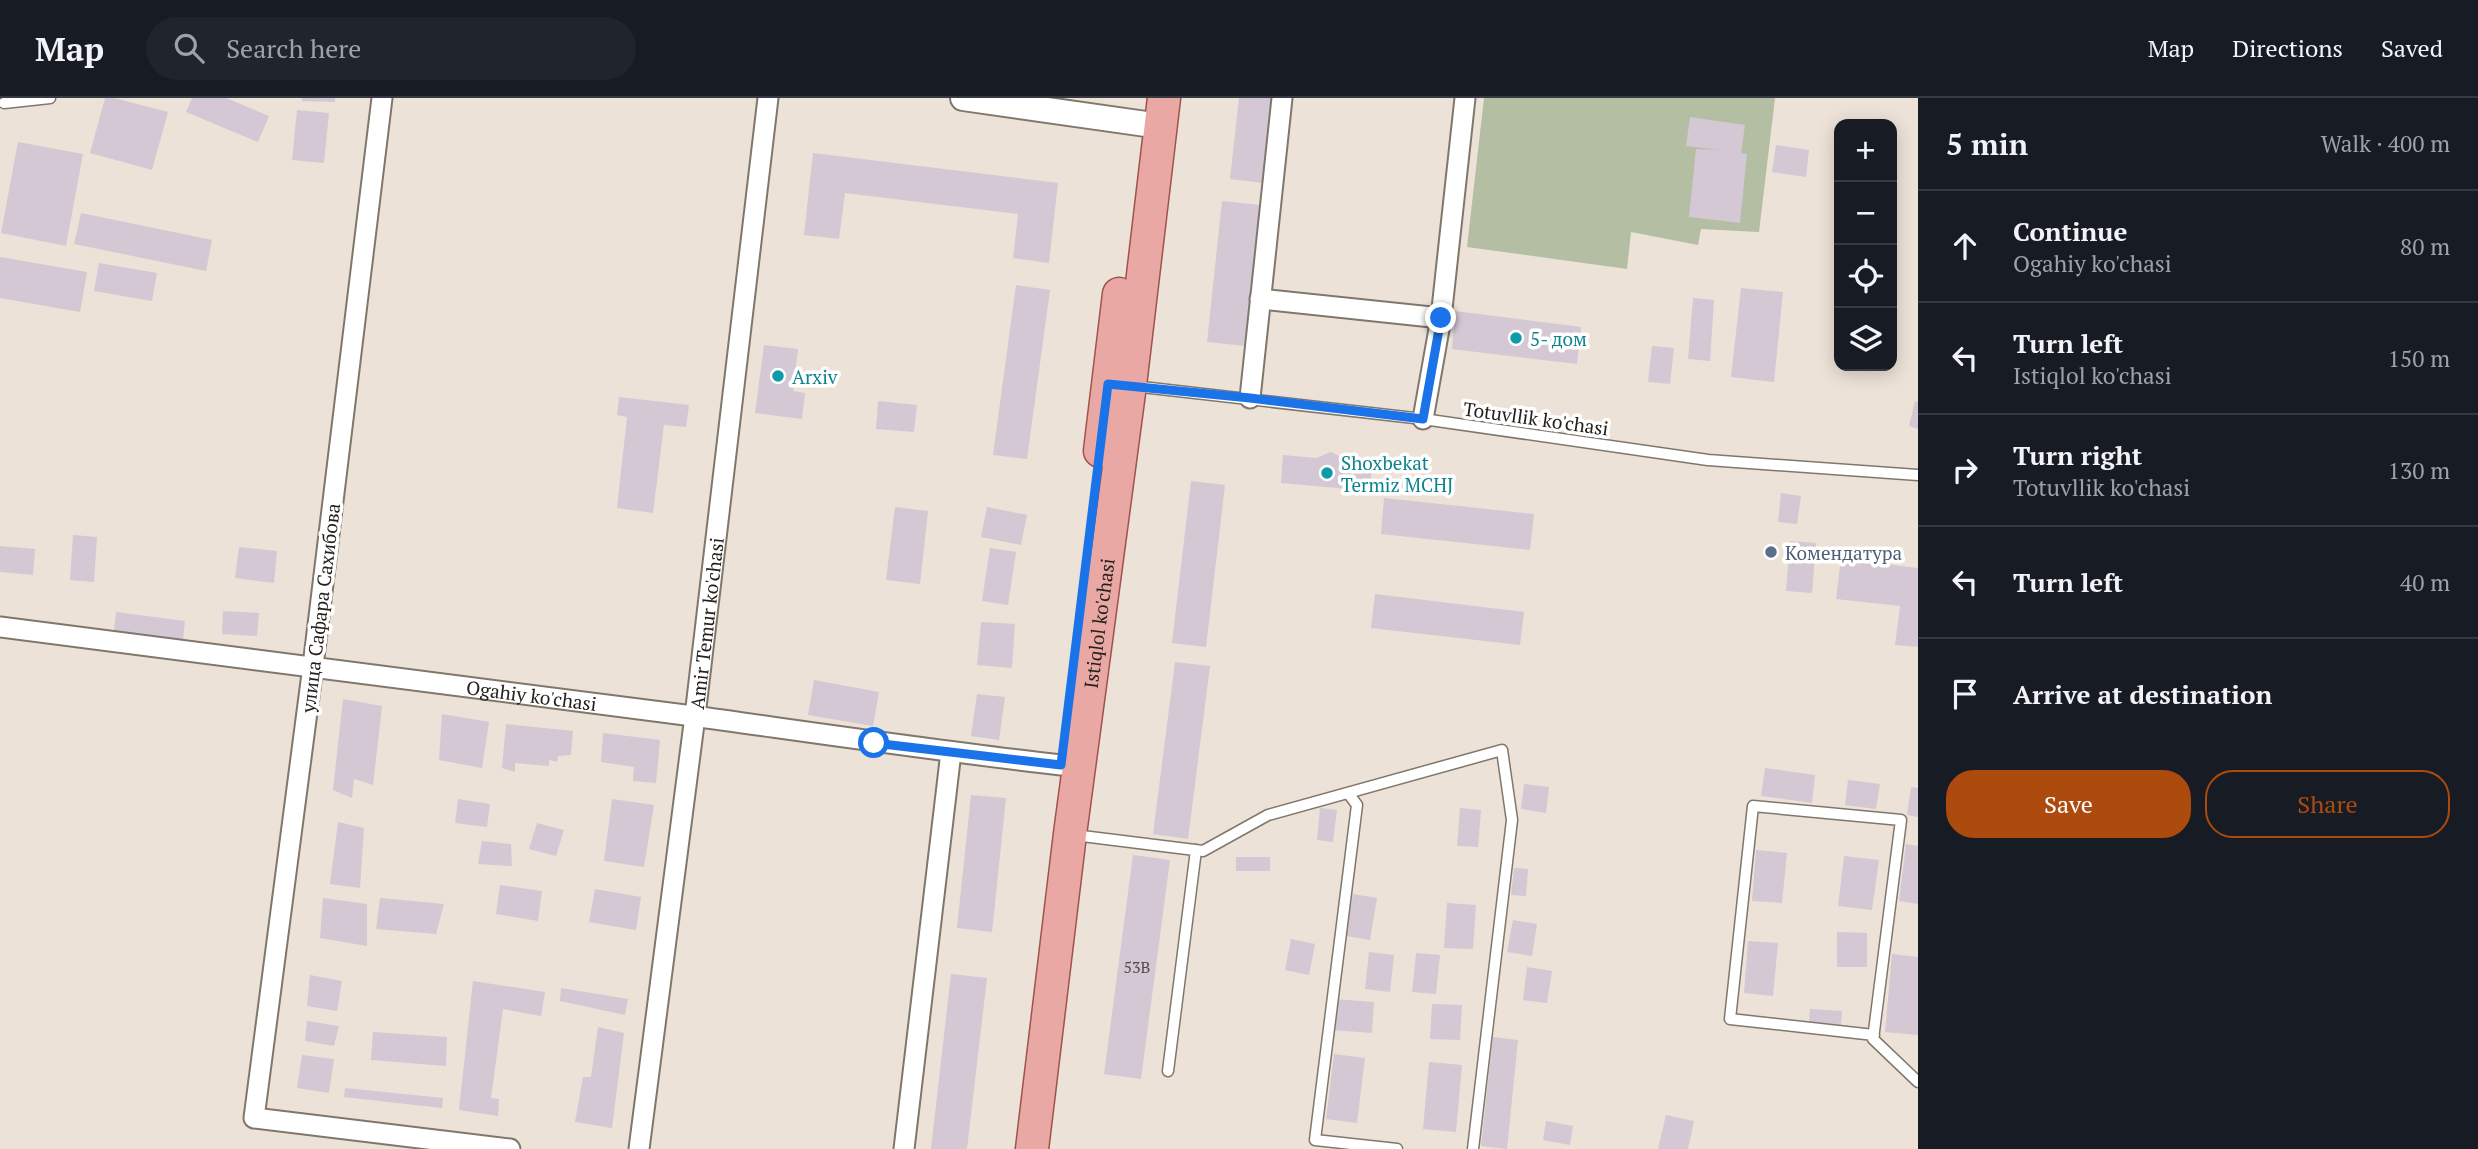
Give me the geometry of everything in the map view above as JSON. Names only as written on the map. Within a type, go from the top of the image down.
[{"type":"main road","name":"Istiqlol ko'chasi","points":[[1032,1149],[1152,111]]},
{"type":"main road","name":"Istiqlol ko'chasi","points":[[1016,1149],[1061,765],[1119,385]]},
{"type":"street","name":"улица Сафара Сахибова","points":[[382,98],[313,666],[254,1118],[510,1149]]},
{"type":"street","name":"Amir Temur ko'chasi","points":[[639,1149],[695,716],[768,98]]},
{"type":"street","points":[[963,98],[1152,111]]},
{"type":"street","points":[[1250,398],[1282,98]]},
{"type":"street","points":[[1423,419],[1441,318],[1465,98]]},
{"type":"street","points":[[1260,299],[1441,318]]},
{"type":"street","name":"Ogahiy ko'chasi","points":[[0,627],[1061,765]]},
{"type":"street","points":[[904,1149],[951,752]]},
{"type":"lane","points":[[4,103],[50,98]]},
{"type":"lane","name":"Totuvllik ko'chasi","points":[[1119,385],[1423,419],[1708,460],[1918,475]]},
{"type":"lane","points":[[1070,834],[1203,851],[1268,815],[1502,750],[1513,820],[1473,1149]]},
{"type":"lane","points":[[1348,793],[1356,805],[1315,1140],[1397,1149]]},
{"type":"lane","points":[[1874,1035],[1730,1019],[1753,806],[1901,820],[1874,1035],[1873,1039],[1918,1082]]},
{"type":"lane","points":[[1168,1071],[1196,850]]},
{"type":"green space","points":[[1484,98],[1775,98],[1759,232],[1701,229],[1698,245],[1631,232],[1627,269],[1467,247]]},
{"type":"building","points":[[105,98],[168,112],[152,170],[90,153]]},
{"type":"building","points":[[192,98],[226,98],[269,116],[258,142],[186,112]]},
{"type":"building","points":[[302,98],[335,98],[335,102],[302,101]]},
{"type":"building","points":[[1239,98],[1272,98],[1263,183],[1230,179]]},
{"type":"building","points":[[297,110],[329,113],[324,163],[292,160]]},
{"type":"building","points":[[1690,117],[1745,125],[1741,153],[1747,154],[1740,223],[1689,217],[1696,149],[1719,150],[1686,146]]},
{"type":"building","points":[[18,142],[83,154],[66,246],[1,233]]},
{"type":"building","points":[[1776,145],[1809,150],[1806,177],[1772,172]]},
{"type":"building","points":[[813,153],[1058,183],[1049,263],[1013,258],[1018,214],[845,193],[839,239],[804,235]]},
{"type":"building","points":[[1222,201],[1260,205],[1246,346],[1207,342]]},
{"type":"building","points":[[81,213],[212,240],[206,271],[74,244]]},
{"type":"building","points":[[0,257],[87,272],[80,312],[0,298]]},
{"type":"building","points":[[99,263],[157,273],[152,301],[94,291]]},
{"type":"building","points":[[1016,285],[1050,290],[1027,459],[993,455]]},
{"type":"building","points":[[1741,288],[1783,292],[1774,382],[1731,377]]},
{"type":"building","points":[[1693,298],[1714,300],[1710,361],[1688,359]]},
{"type":"building","name":"5- дом","points":[[1455,311],[1581,327],[1577,364],[1452,349]]},
{"type":"building","points":[[764,345],[798,349],[793,391],[805,393],[802,419],[755,413]]},
{"type":"building","points":[[1652,346],[1674,348],[1670,384],[1648,382]]},
{"type":"building","points":[[619,397],[689,405],[686,427],[664,425],[653,513],[617,508],[627,417],[617,415]]},
{"type":"building","points":[[878,401],[917,405],[914,432],[876,429]]},
{"type":"building","points":[[1915,401],[1918,402],[1918,429],[1909,426]]},
{"type":"building","name":"Shoxbekat Termiz MCHJ","points":[[1331,452],[1349,461],[1372,462],[1370,491],[1281,483],[1283,455],[1316,458]]},
{"type":"building","points":[[1191,481],[1225,485],[1206,647],[1172,643]]},
{"type":"building","points":[[1781,493],[1801,496],[1797,524],[1778,522]]},
{"type":"building","points":[[1384,498],[1534,514],[1530,550],[1381,534]]},
{"type":"building","points":[[895,507],[928,511],[920,584],[886,580]]},
{"type":"building","points":[[987,507],[1027,515],[1021,545],[981,537]]},
{"type":"building","points":[[73,535],[97,537],[94,582],[70,580]]},
{"type":"building","points":[[1790,541],[1816,543],[1812,593],[1786,591]]},
{"type":"building","points":[[0,546],[35,549],[33,575],[0,572]]},
{"type":"building","points":[[239,547],[277,551],[274,583],[235,578]]},
{"type":"building","points":[[990,548],[1016,552],[1008,605],[982,601]]},
{"type":"building","points":[[1841,559],[1918,568],[1918,647],[1895,645],[1900,606],[1836,599]]},
{"type":"building","points":[[1375,594],[1524,612],[1520,645],[1371,628]]},
{"type":"building","points":[[223,611],[259,613],[257,636],[222,634]]},
{"type":"building","points":[[116,612],[185,621],[183,640],[114,631]]},
{"type":"building","points":[[981,622],[1015,624],[1012,668],[977,665]]},
{"type":"building","points":[[1175,662],[1210,666],[1188,839],[1153,834]]},
{"type":"building","points":[[814,680],[879,692],[873,726],[808,715]]},
{"type":"building","points":[[977,694],[1005,697],[999,740],[971,736]]},
{"type":"building","points":[[343,699],[382,706],[373,785],[354,779],[352,798],[333,790]]},
{"type":"building","points":[[442,714],[489,722],[482,768],[439,760]]},
{"type":"building","points":[[506,724],[573,731],[571,755],[558,756],[557,762],[549,760],[549,766],[515,763],[515,772],[502,768]]},
{"type":"building","points":[[603,733],[660,740],[656,783],[633,781],[634,767],[601,762]]},
{"type":"building","points":[[1765,768],[1815,775],[1812,803],[1761,796]]},
{"type":"building","points":[[1848,780],[1880,784],[1876,809],[1845,805]]},
{"type":"building","points":[[1524,784],[1549,787],[1546,813],[1521,809]]},
{"type":"building","points":[[1911,787],[1918,788],[1918,817],[1907,815]]},
{"type":"building","points":[[971,795],[1006,798],[992,932],[957,928]]},
{"type":"building","points":[[458,799],[490,804],[487,827],[455,823]]},
{"type":"building","points":[[612,799],[654,805],[644,867],[604,861]]},
{"type":"building","points":[[1320,808],[1337,810],[1333,842],[1317,840]]},
{"type":"building","points":[[1460,808],[1481,810],[1478,847],[1457,846]]},
{"type":"building","points":[[338,822],[364,828],[360,888],[330,884]]},
{"type":"building","points":[[537,823],[564,830],[556,856],[529,849]]},
{"type":"building","points":[[482,841],[511,844],[512,866],[478,864]]},
{"type":"building","points":[[1906,844],[1918,846],[1918,904],[1899,901]]},
{"type":"building","points":[[1756,850],[1787,853],[1782,903],[1752,901]]},
{"type":"building","points":[[1133,855],[1170,860],[1141,1079],[1104,1074]]},
{"type":"building","points":[[1844,856],[1879,860],[1872,910],[1838,906]]},
{"type":"building","points":[[1236,857],[1270,857],[1270,871],[1236,871]]},
{"type":"building","points":[[1514,868],[1528,869],[1526,896],[1511,895]]},
{"type":"building","points":[[500,885],[542,891],[538,921],[496,914]]},
{"type":"building","points":[[595,889],[641,897],[636,930],[589,922]]},
{"type":"building","points":[[1353,894],[1377,898],[1370,940],[1346,936]]},
{"type":"building","points":[[323,898],[367,904],[367,946],[320,938]]},
{"type":"building","points":[[380,898],[444,904],[436,934],[376,929]]},
{"type":"building","points":[[1447,903],[1476,905],[1473,949],[1444,948]]},
{"type":"building","points":[[1513,920],[1537,924],[1532,956],[1507,952]]},
{"type":"building","points":[[1837,932],[1867,933],[1867,967],[1837,967]]},
{"type":"building","points":[[1291,939],[1315,944],[1309,975],[1285,970]]},
{"type":"building","points":[[1748,941],[1778,943],[1773,996],[1744,993]]},
{"type":"building","points":[[1369,952],[1394,955],[1390,992],[1365,989]]},
{"type":"building","points":[[1416,953],[1440,955],[1436,994],[1412,992]]},
{"type":"building","points":[[1892,954],[1918,957],[1918,1035],[1885,1032]]},
{"type":"building","points":[[1527,967],[1552,971],[1547,1003],[1523,1000]]},
{"type":"building","points":[[951,974],[987,978],[967,1149],[931,1149]]},
{"type":"building","points":[[310,975],[342,981],[337,1011],[307,1006]]},
{"type":"building","points":[[473,981],[545,992],[541,1016],[503,1009],[491,1098],[499,1099],[498,1116],[459,1110]]},
{"type":"building","points":[[561,988],[628,999],[625,1015],[560,1001]]},
{"type":"building","points":[[1334,999],[1374,1002],[1372,1033],[1332,1030]]},
{"type":"building","points":[[1432,1004],[1462,1005],[1460,1040],[1430,1039]]},
{"type":"building","points":[[1810,1009],[1842,1011],[1841,1025],[1809,1023]]},
{"type":"building","points":[[307,1021],[339,1026],[334,1046],[305,1041]]},
{"type":"building","points":[[598,1027],[624,1033],[612,1128],[575,1122],[583,1077],[591,1077]]},
{"type":"building","points":[[373,1032],[447,1037],[446,1066],[371,1060]]},
{"type":"building","points":[[1493,1037],[1518,1040],[1507,1149],[1481,1146]]},
{"type":"building","points":[[1334,1054],[1365,1058],[1357,1123],[1326,1119]]},
{"type":"building","points":[[302,1055],[334,1059],[329,1093],[297,1088]]},
{"type":"building","points":[[1429,1062],[1462,1065],[1456,1132],[1423,1129]]},
{"type":"building","points":[[345,1088],[443,1098],[442,1108],[344,1097]]},
{"type":"building","points":[[1666,1115],[1694,1121],[1688,1149],[1658,1149]]},
{"type":"building","points":[[1546,1121],[1573,1126],[1570,1145],[1543,1140]]},
{"type":"place","name":"5- дом","points":[[1516,338]]},
{"type":"place","name":"Arxiv","points":[[778,376]]},
{"type":"place","name":"Shoxbekat Termiz MCHJ","points":[[1327,473]]},
{"type":"place","name":"Комендатура","points":[[1771,552]]},
{"type":"route","points":[[874,743],[1061,765],[1108,384],[1423,419],[1441,318]]}]
